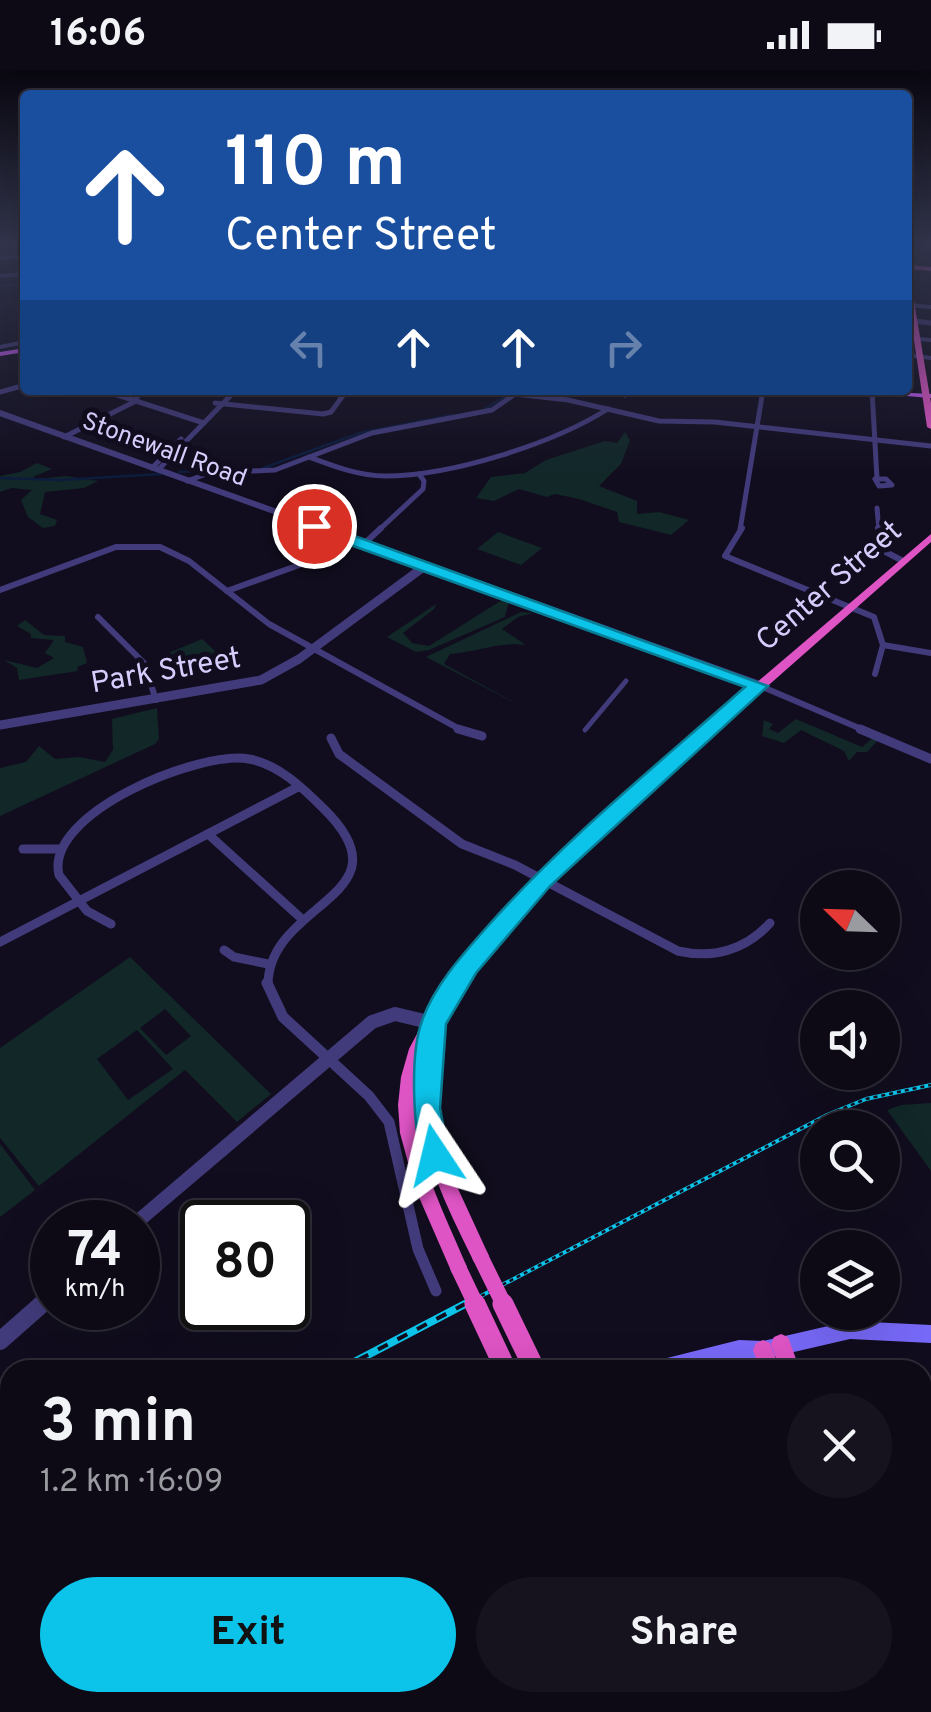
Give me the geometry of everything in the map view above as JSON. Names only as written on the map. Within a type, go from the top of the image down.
[{"type":"highway","points":[[912,338],[929,396],[931,427]]},
{"type":"highway","name":"Center Street","points":[[501,1360],[422,1190],[411,1146],[410,1080],[417,1047],[467,966],[542,880],[931,533]]},
{"type":"highway","points":[[433,1023],[426,1092],[430,1136],[445,1180],[530,1360]]},
{"type":"main road","points":[[695,1360],[739,1349],[771,1355],[862,1329],[931,1334]]},
{"type":"street","points":[[912,338],[931,340]]},
{"type":"street","points":[[912,356],[931,358]]},
{"type":"street","points":[[117,395],[201,422]]},
{"type":"street","points":[[64,436],[136,401],[138,395]]},
{"type":"street","points":[[219,404],[225,395]]},
{"type":"street","points":[[155,469],[230,395]]},
{"type":"street","points":[[219,404],[326,414],[343,395]]},
{"type":"street","points":[[186,480],[214,472],[268,471],[386,430],[485,412],[514,395]]},
{"type":"street","points":[[521,395],[659,421],[758,427],[931,446]]},
{"type":"street","points":[[761,395],[743,526],[725,557],[876,619],[882,646],[881,664],[875,674]]},
{"type":"street","points":[[871,395],[877,478]]},
{"type":"street","points":[[310,456],[369,475],[419,474],[559,434],[588,423],[608,409]]},
{"type":"street","name":"Stonewall Road","points":[[0,414],[758,686],[931,758]]},
{"type":"street","points":[[364,544],[423,489],[424,481],[419,474]]},
{"type":"street","points":[[877,508],[879,547],[903,558]]},
{"type":"street","points":[[227,591],[302,564],[344,537]]},
{"type":"street","points":[[0,590],[106,550],[140,544],[160,546],[182,556],[269,624],[469,734],[482,736]]},
{"type":"street","name":"Park Street","points":[[0,725],[261,680],[313,648],[424,566]]},
{"type":"street","points":[[98,617],[150,668],[156,681],[156,700]]},
{"type":"street","points":[[882,646],[931,653]]},
{"type":"street","points":[[585,730],[626,682]]},
{"type":"street","points":[[331,738],[339,754],[457,840],[688,954],[722,953],[770,923]]},
{"type":"street","points":[[111,924],[91,916],[59,876],[60,849],[73,828],[90,814],[204,760],[251,759],[271,766],[342,824],[355,849],[354,866],[346,882],[284,937],[268,964],[267,984],[275,1007],[389,1120],[419,1250],[436,1291]]},
{"type":"street","points":[[0,942],[298,787]]},
{"type":"street","points":[[208,834],[302,920]]},
{"type":"street","points":[[22,849],[60,849]]},
{"type":"street","points":[[224,950],[234,957],[268,964]]},
{"type":"street","points":[[160,1203],[328,1059],[386,1015],[400,1014],[433,1023]]},
{"type":"street","points":[[0,1341],[30,1315]]},
{"type":"green space","points":[[625,432],[630,440],[621,464],[599,486],[637,501],[637,514],[659,512],[689,520],[671,535],[619,522],[617,512],[555,494],[547,497],[519,489],[494,501],[476,498],[491,477],[525,473],[546,460],[605,441],[617,443]]},
{"type":"green space","points":[[37,463],[52,469],[33,477],[36,479],[66,476],[98,481],[84,488],[45,492],[40,514],[57,520],[55,526],[43,528],[28,517],[21,500],[32,490],[12,488],[0,492],[0,476]]},
{"type":"green space","points":[[498,532],[542,548],[521,565],[477,549]]},
{"type":"green space","points":[[502,600],[509,601],[505,617],[429,650],[416,652],[387,637],[436,604],[403,633],[412,643],[429,646]]},
{"type":"green space","points":[[521,612],[533,613],[518,617],[502,629],[526,645],[507,644],[450,654],[444,664],[530,711],[426,657]]},
{"type":"green space","points":[[25,620],[44,635],[65,636],[65,642],[83,647],[87,663],[77,667],[78,671],[19,680],[17,668],[4,660],[37,668],[54,658],[45,653],[54,640],[31,638],[31,634],[17,626]]},
{"type":"green space","points":[[202,639],[223,658],[171,670],[160,666],[157,660],[161,656]]},
{"type":"green space","points":[[157,708],[159,739],[155,744],[0,816],[0,768],[26,762],[39,746],[55,759],[79,757],[105,762],[113,750],[112,719]]},
{"type":"green space","points":[[796,719],[862,747],[875,736],[880,738],[867,752],[857,752],[849,761],[844,751],[801,730],[784,743],[762,736],[764,720],[773,724],[769,729],[778,733]]},
{"type":"green space","points":[[130,957],[271,1094],[237,1122],[185,1070],[39,1186],[0,1138],[0,1048]],"holes":[[[165,1009],[191,1036],[166,1055],[140,1028]],[[137,1030],[173,1069],[128,1100],[97,1059]]]},
{"type":"green space","points":[[931,1103],[931,1171],[900,1128],[900,1110],[887,1110]]},
{"type":"green space","points":[[0,1144],[35,1190],[0,1217]]},
{"type":"waterway","points":[[485,409],[504,397]]},
{"type":"waterway","points":[[263,468],[360,433],[452,415]]},
{"type":"waterway","points":[[179,472],[231,469]]},
{"type":"waterway","points":[[0,478],[61,480],[161,474]]},
{"type":"railway","points":[[460,1307],[827,1115],[866,1099],[931,1085]]},
{"type":"railway","points":[[358,1360],[465,1304]]},
{"type":"route","points":[[314,526],[758,686],[542,880],[458,979],[433,1023],[427,1108],[435,1155]]}]
